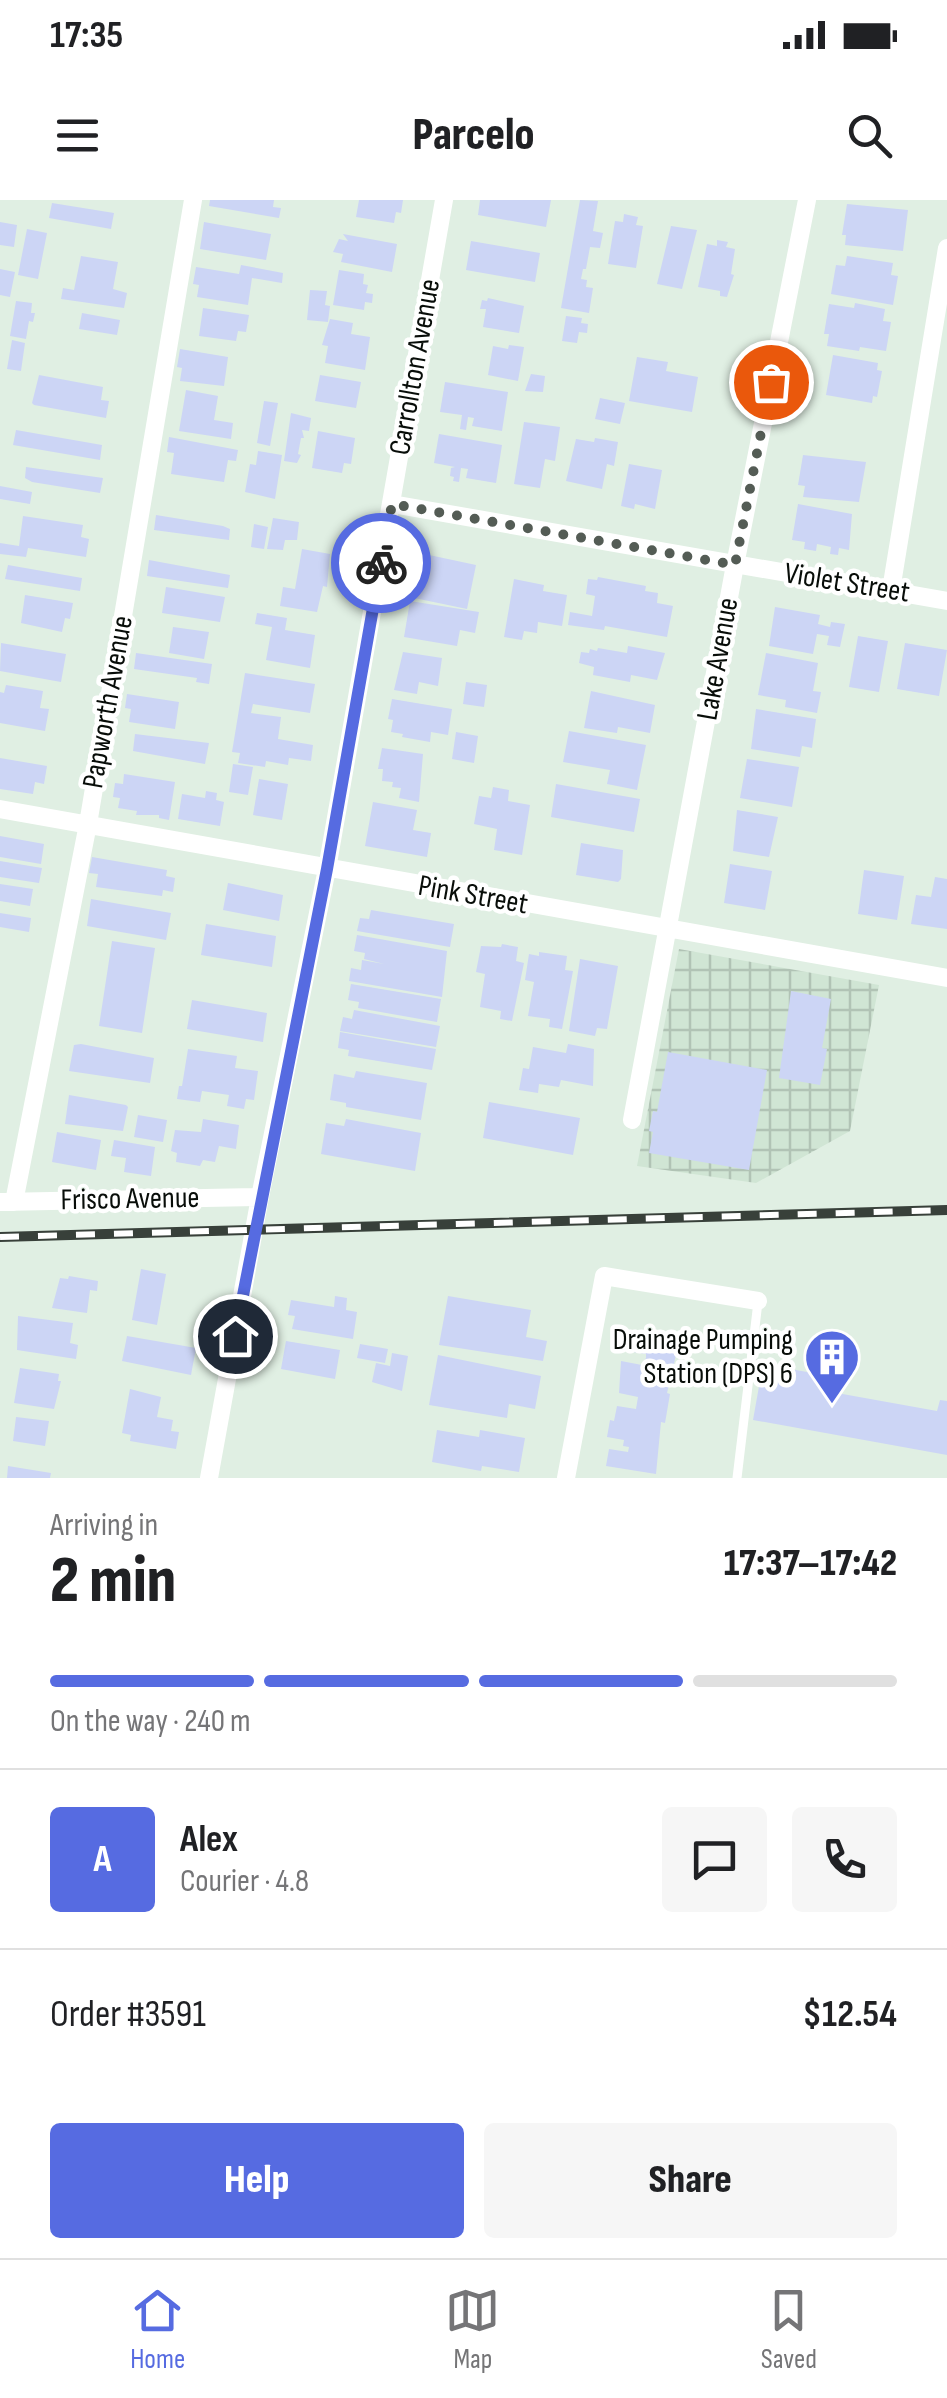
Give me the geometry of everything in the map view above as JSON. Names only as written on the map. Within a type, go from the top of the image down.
[{"type":"street","name":"Papworth Avenue","points":[[7,1202],[88,824],[193,200]]},
{"type":"street","name":"Carrollton Avenue","points":[[209,1478],[260,1197],[327,869],[444,200]]},
{"type":"street","name":"Lake Avenue","points":[[632,1120],[807,200]]},
{"type":"street","points":[[890,590],[947,248]]},
{"type":"street","name":"Violet Street","points":[[392,504],[947,601]]},
{"type":"street","name":"Pink Street","points":[[0,809],[947,978]]},
{"type":"street","name":"Frisco Avenue","points":[[7,1202],[260,1197]]},
{"type":"street","points":[[566,1478],[604,1276],[758,1301]]},
{"type":"lane","points":[[737,1478],[758,1301]]},
{"type":"shaded area","points":[[679,949],[879,985],[850,1131],[756,1183],[637,1166]]},
{"type":"building","points":[[210,200],[274,200],[273,207],[281,208],[279,218],[209,206]]},
{"type":"building","points":[[359,200],[403,200],[394,223],[356,217]]},
{"type":"building","points":[[480,200],[551,200],[546,227],[478,215]]},
{"type":"building","points":[[580,200],[598,201],[593,231],[603,233],[600,248],[590,247],[581,279],[587,280],[586,287],[593,288],[589,313],[561,308]]},
{"type":"building","points":[[52,203],[114,213],[111,229],[49,218]]},
{"type":"building","points":[[847,204],[908,210],[903,251],[845,245],[846,235],[842,235]]},
{"type":"building","points":[[624,214],[638,217],[636,225],[643,226],[636,268],[608,264],[615,221],[623,222]]},
{"type":"building","points":[[0,222],[17,225],[14,247],[0,245]]},
{"type":"building","points":[[204,222],[271,234],[266,260],[200,249]]},
{"type":"building","points":[[671,226],[697,230],[682,289],[657,284]]},
{"type":"building","points":[[27,229],[47,233],[38,279],[18,275]]},
{"type":"building","points":[[343,234],[397,244],[392,272],[341,262],[343,254],[333,252],[339,239],[348,241]]},
{"type":"building","points":[[717,240],[728,242],[726,247],[735,249],[731,274],[734,275],[727,297],[720,296],[720,291],[698,287],[707,244],[717,246]]},
{"type":"building","points":[[471,241],[540,253],[535,282],[466,270]]},
{"type":"building","points":[[81,256],[118,262],[113,289],[127,293],[124,308],[61,299],[63,288],[74,290]]},
{"type":"building","points":[[847,256],[893,263],[891,275],[898,276],[893,305],[831,294],[836,265],[845,266]]},
{"type":"building","points":[[241,265],[283,273],[282,283],[252,278],[248,305],[197,297],[199,285],[193,284],[196,267],[239,274]]},
{"type":"building","points":[[0,269],[15,272],[10,297],[0,295]]},
{"type":"building","points":[[339,270],[364,274],[366,293],[373,294],[372,303],[365,302],[364,310],[333,305]]},
{"type":"building","points":[[310,290],[327,291],[328,322],[307,320]]},
{"type":"building","points":[[482,300],[524,306],[519,333],[483,327],[486,309],[480,309]]},
{"type":"building","points":[[16,301],[32,303],[31,313],[35,313],[33,322],[29,321],[26,339],[10,336]]},
{"type":"building","points":[[855,303],[885,309],[883,321],[891,322],[886,351],[827,346],[829,334],[824,334],[829,304],[854,308]]},
{"type":"building","points":[[203,308],[249,315],[246,332],[238,331],[236,341],[199,336]]},
{"type":"building","points":[[82,313],[120,320],[117,335],[79,329]]},
{"type":"building","points":[[566,316],[582,318],[581,323],[588,324],[587,333],[579,332],[577,343],[562,341]]},
{"type":"building","points":[[330,319],[353,323],[351,334],[370,337],[365,370],[325,363],[328,346],[322,345]]},
{"type":"building","points":[[12,340],[25,343],[21,371],[7,369]]},
{"type":"building","points":[[509,345],[524,347],[518,381],[488,375],[493,346],[508,349]]},
{"type":"building","points":[[180,349],[228,357],[224,386],[180,381]]},
{"type":"building","points":[[833,355],[878,363],[877,370],[882,371],[872,403],[826,395]]},
{"type":"building","points":[[637,357],[668,362],[666,371],[698,377],[692,412],[629,401]]},
{"type":"building","points":[[531,374],[545,376],[543,392],[525,391]]},
{"type":"building","points":[[39,375],[103,387],[101,400],[109,401],[106,418],[34,405]]},
{"type":"building","points":[[320,375],[361,382],[356,408],[315,401]]},
{"type":"building","points":[[445,382],[508,392],[502,431],[472,426],[474,418],[468,417],[466,430],[460,429],[462,415],[440,412]]},
{"type":"building","points":[[186,390],[218,396],[214,420],[233,423],[231,439],[179,431]]},
{"type":"building","points":[[600,398],[625,403],[620,424],[595,419]]},
{"type":"building","points":[[264,401],[278,403],[270,446],[257,443]]},
{"type":"building","points":[[291,413],[311,418],[309,431],[302,430],[304,438],[297,463],[284,461]]},
{"type":"building","points":[[524,422],[560,427],[555,461],[545,459],[540,488],[514,484]]},
{"type":"building","points":[[16,430],[102,445],[100,460],[13,445]]},
{"type":"building","points":[[318,431],[355,438],[351,464],[344,463],[342,473],[312,468]]},
{"type":"building","points":[[439,434],[502,445],[496,483],[466,478],[468,469],[461,468],[459,482],[453,481],[451,468],[455,467],[434,463]]},
{"type":"building","points":[[169,437],[238,450],[236,461],[228,460],[224,482],[171,474],[174,453],[167,452]]},
{"type":"building","points":[[595,438],[618,442],[614,466],[607,464],[602,489],[566,481],[576,439],[594,442]]},
{"type":"building","points":[[258,451],[282,455],[275,499],[245,492],[250,464],[256,465]]},
{"type":"building","points":[[803,455],[866,462],[859,502],[803,497],[805,486],[798,485]]},
{"type":"building","points":[[629,464],[662,470],[655,509],[635,504],[634,509],[621,506]]},
{"type":"building","points":[[26,467],[103,478],[100,493],[32,482],[25,478]]},
{"type":"building","points":[[0,486],[32,492],[30,504],[0,499]]},
{"type":"building","points":[[798,504],[852,514],[849,550],[839,548],[838,555],[830,554],[831,547],[817,544],[816,551],[804,549],[805,542],[792,540]]},
{"type":"building","points":[[156,515],[223,526],[230,529],[229,540],[154,530]]},
{"type":"building","points":[[23,516],[83,525],[81,537],[89,539],[86,557],[28,548],[26,557],[0,554],[0,543],[19,546]]},
{"type":"building","points":[[273,518],[299,522],[297,540],[285,540],[283,550],[267,549]]},
{"type":"building","points":[[254,524],[268,527],[264,549],[251,547]]},
{"type":"building","points":[[302,549],[330,554],[327,587],[323,586],[317,612],[280,606],[283,587],[295,589]]},
{"type":"building","points":[[415,552],[476,565],[467,609],[400,595],[403,581],[409,581]]},
{"type":"building","points":[[149,560],[230,575],[228,588],[147,576]]},
{"type":"building","points":[[8,565],[82,578],[80,591],[5,579]]},
{"type":"building","points":[[598,577],[646,586],[645,591],[658,593],[657,603],[673,606],[667,637],[605,626],[604,630],[568,625],[570,612],[592,616],[595,596],[586,594],[588,579]]},
{"type":"building","points":[[514,579],[544,585],[543,591],[567,595],[562,626],[538,622],[537,633],[524,631],[522,640],[504,637]]},
{"type":"building","points":[[166,587],[225,597],[220,622],[162,613]]},
{"type":"building","points":[[25,595],[73,603],[62,632],[21,623]]},
{"type":"building","points":[[410,601],[479,612],[475,633],[460,630],[457,646],[404,637]]},
{"type":"building","points":[[775,607],[820,615],[818,624],[830,627],[831,622],[845,624],[840,647],[827,645],[829,636],[817,634],[813,654],[769,646]]},
{"type":"building","points":[[257,613],[287,618],[285,630],[315,635],[310,668],[266,660],[272,627],[255,624]]},
{"type":"building","points":[[173,627],[209,632],[204,659],[169,653]]},
{"type":"building","points":[[858,636],[888,641],[879,692],[849,687]]},
{"type":"building","points":[[1,643],[66,654],[61,682],[0,671]]},
{"type":"building","points":[[905,643],[947,650],[939,696],[897,689]]},
{"type":"building","points":[[628,646],[665,653],[657,680],[631,675],[630,682],[593,675],[594,667],[579,663],[581,652],[598,648],[627,653]]},
{"type":"building","points":[[403,652],[442,658],[438,686],[419,682],[417,694],[394,690]]},
{"type":"building","points":[[136,653],[212,664],[209,684],[196,682],[197,678],[134,669]]},
{"type":"building","points":[[766,653],[818,663],[813,691],[821,692],[817,713],[785,707],[786,700],[758,695]]},
{"type":"building","points":[[245,673],[315,684],[310,713],[253,704],[251,713],[281,717],[278,739],[313,745],[311,761],[289,758],[288,765],[266,761],[265,767],[238,763],[240,753],[232,752]]},
{"type":"building","points":[[466,682],[487,685],[484,707],[463,704]]},
{"type":"building","points":[[6,685],[43,691],[40,708],[49,709],[45,731],[0,723],[0,692],[4,693]]},
{"type":"building","points":[[591,691],[655,705],[650,733],[618,727],[617,733],[584,728]]},
{"type":"building","points":[[127,694],[179,702],[175,729],[129,722]]},
{"type":"building","points":[[392,699],[452,709],[448,735],[431,732],[430,742],[391,732],[393,720],[388,719]]},
{"type":"building","points":[[756,709],[816,719],[812,748],[802,746],[800,757],[751,749]]},
{"type":"building","points":[[569,731],[646,745],[637,790],[607,784],[610,770],[563,762]]},
{"type":"building","points":[[456,732],[478,736],[474,763],[452,759]]},
{"type":"building","points":[[135,734],[209,743],[205,764],[133,751]]},
{"type":"building","points":[[382,748],[423,754],[419,802],[399,798],[401,788],[382,781],[383,769],[378,769]]},
{"type":"building","points":[[0,758],[47,766],[44,784],[35,782],[33,794],[0,789]]},
{"type":"building","points":[[747,759],[799,767],[792,807],[740,798]]},
{"type":"building","points":[[233,764],[253,767],[248,795],[229,792]]},
{"type":"building","points":[[124,774],[175,782],[169,820],[118,808],[120,798],[113,797],[115,783],[123,784]]},
{"type":"building","points":[[259,779],[288,784],[282,820],[253,815]]},
{"type":"building","points":[[556,784],[640,799],[634,832],[551,817]]},
{"type":"building","points":[[493,787],[509,790],[508,801],[530,805],[522,855],[494,850],[497,829],[474,824],[479,796],[491,798]]},
{"type":"building","points":[[206,791],[217,793],[216,800],[224,802],[220,826],[178,819],[182,794],[205,798]]},
{"type":"building","points":[[373,802],[417,810],[413,830],[431,833],[427,857],[365,846]]},
{"type":"building","points":[[737,810],[778,817],[769,857],[733,851]]},
{"type":"building","points":[[0,836],[44,844],[41,864],[0,857]]},
{"type":"building","points":[[581,843],[623,850],[621,879],[618,882],[576,875]]},
{"type":"building","points":[[92,857],[167,870],[166,876],[175,878],[173,892],[163,890],[162,896],[96,887],[98,874],[89,873]]},
{"type":"building","points":[[0,861],[42,868],[39,883],[0,877]]},
{"type":"building","points":[[730,864],[772,871],[765,910],[724,903]]},
{"type":"building","points":[[864,870],[904,876],[897,920],[858,914]]},
{"type":"building","points":[[935,877],[947,879],[947,929],[911,924],[916,895],[931,897]]},
{"type":"building","points":[[228,883],[283,895],[279,921],[223,910]]},
{"type":"building","points":[[0,884],[33,889],[30,906],[0,901]]},
{"type":"building","points":[[91,899],[171,913],[166,940],[87,926]]},
{"type":"building","points":[[371,910],[454,924],[450,947],[357,931],[360,918],[369,919]]},
{"type":"building","points":[[0,913],[31,918],[29,932],[0,927]]},
{"type":"building","points":[[206,924],[276,936],[272,967],[201,955]]},
{"type":"building","points":[[357,935],[447,951],[442,997],[349,981],[351,968],[361,970],[362,960],[384,964],[364,959],[365,953],[354,951]]},
{"type":"building","points":[[112,941],[155,948],[142,1033],[99,1026]]},
{"type":"building","points":[[481,946],[518,947],[516,961],[524,963],[512,1021],[500,1019],[501,1011],[480,1007],[485,974],[476,972]]},
{"type":"building","points":[[539,952],[567,956],[565,970],[573,971],[562,1029],[549,1027],[550,1019],[528,1016],[534,982],[525,980],[529,954],[539,956]]},
{"type":"building","points":[[580,959],[618,966],[607,1029],[597,1028],[595,1036],[569,1031]]},
{"type":"building","points":[[351,984],[441,999],[437,1022],[358,1008],[359,1002],[348,1000]]},
{"type":"building","points":[[791,991],[831,999],[820,1085],[779,1078]]},
{"type":"building","points":[[192,1000],[267,1013],[263,1042],[187,1029]]},
{"type":"building","points":[[354,1010],[440,1026],[436,1047],[340,1031],[343,1017],[352,1019]]},
{"type":"building","points":[[340,1032],[436,1049],[432,1070],[348,1056],[349,1050],[338,1048]]},
{"type":"building","points":[[568,1044],[594,1049],[593,1086],[561,1080],[559,1087],[539,1084],[538,1093],[519,1090],[523,1068],[529,1069],[533,1047],[566,1053]]},
{"type":"building","points":[[74,1045],[154,1058],[150,1083],[69,1071]]},
{"type":"building","points":[[188,1049],[237,1056],[235,1068],[258,1071],[254,1100],[246,1099],[244,1109],[227,1106],[229,1095],[202,1091],[200,1102],[177,1099]]},
{"type":"building","points":[[668,1052],[767,1070],[749,1170],[649,1153],[653,1132],[649,1131],[653,1111],[657,1112]]},
{"type":"building","points":[[356,1071],[427,1083],[421,1120],[346,1107],[346,1103],[330,1100],[334,1074],[354,1078]]},
{"type":"building","points":[[69,1095],[126,1105],[123,1131],[65,1124]]},
{"type":"building","points":[[489,1102],[580,1118],[573,1155],[483,1138]]},
{"type":"building","points":[[138,1115],[167,1120],[163,1142],[134,1137]]},
{"type":"building","points":[[203,1119],[239,1125],[236,1149],[219,1146],[215,1162],[203,1160],[200,1166],[176,1162],[177,1153],[171,1151],[175,1130],[201,1132]]},
{"type":"building","points":[[346,1119],[421,1133],[415,1171],[321,1154],[326,1123],[344,1126]]},
{"type":"building","points":[[57,1132],[101,1140],[96,1170],[52,1162]]},
{"type":"building","points":[[114,1140],[155,1147],[151,1176],[124,1172],[126,1158],[111,1156]]},
{"type":"building","points":[[141,1269],[166,1274],[157,1325],[132,1320]]},
{"type":"building","points":[[60,1278],[98,1281],[97,1291],[90,1290],[87,1313],[52,1308]]},
{"type":"building","points":[[335,1296],[347,1298],[346,1310],[357,1312],[353,1339],[292,1329],[295,1316],[288,1315],[291,1300],[334,1307]]},
{"type":"building","points":[[448,1296],[531,1310],[526,1337],[547,1341],[543,1361],[439,1345]]},
{"type":"building","points":[[18,1316],[73,1323],[70,1343],[78,1345],[76,1359],[17,1350]]},
{"type":"building","points":[[630,1334],[679,1342],[667,1393],[670,1394],[665,1423],[661,1422],[656,1474],[606,1466],[609,1449],[628,1452],[629,1447],[623,1446],[624,1440],[607,1437],[610,1420],[614,1421],[617,1406],[636,1409],[638,1397],[619,1393],[621,1361],[642,1365],[646,1358],[646,1354],[627,1351]]},
{"type":"building","points":[[127,1336],[196,1348],[191,1375],[122,1361]]},
{"type":"building","points":[[286,1341],[340,1350],[335,1379],[281,1369]]},
{"type":"building","points":[[360,1344],[388,1349],[385,1363],[357,1358]]},
{"type":"building","points":[[392,1353],[408,1356],[402,1391],[372,1382],[376,1363],[390,1366]]},
{"type":"building","points":[[438,1355],[541,1376],[535,1409],[509,1404],[507,1418],[429,1405]]},
{"type":"building","name":"Drainage Pumping Station (DPS) 6","points":[[763,1364],[840,1378],[837,1393],[937,1411],[940,1400],[947,1401],[947,1455],[753,1420]]},
{"type":"building","points":[[20,1368],[59,1374],[54,1409],[14,1403]]},
{"type":"building","points":[[130,1389],[161,1397],[157,1417],[173,1420],[171,1431],[179,1432],[176,1449],[130,1441],[131,1435],[122,1433]]},
{"type":"building","points":[[16,1417],[49,1421],[45,1446],[13,1441]]},
{"type":"building","points":[[437,1430],[479,1437],[480,1430],[525,1438],[519,1472],[482,1466],[481,1471],[432,1462]]},
{"type":"building","points":[[8,1466],[51,1473],[50,1478],[7,1478]]},
{"type":"railway","points":[[0,1237],[947,1210]]},
{"type":"way so far","points":[[381,563],[392,504],[735,565],[771,382]]},
{"type":"place","name":"Drainage Pumping Station (DPS) 6","points":[[832,1406]]},
{"type":"route","points":[[235,1336],[327,869],[381,563]]}]
